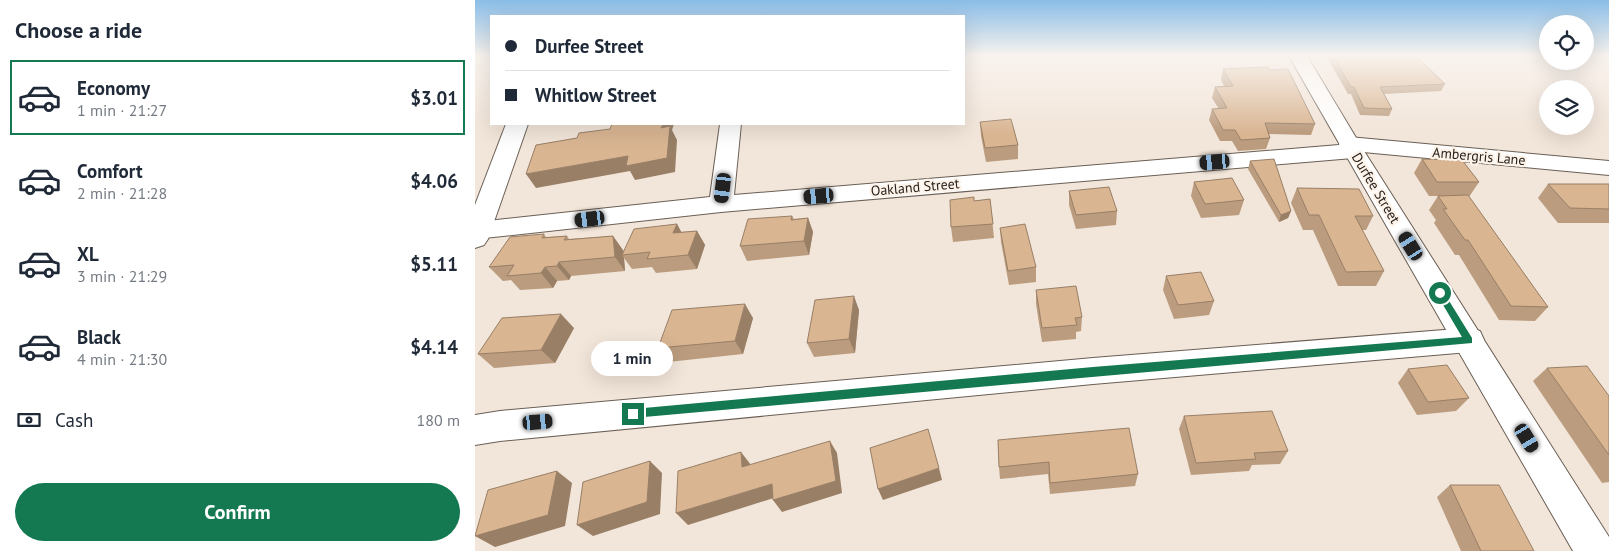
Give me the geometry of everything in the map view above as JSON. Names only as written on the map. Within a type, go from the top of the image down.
[{"type":"street","name":"Durfee Street","points":[[1313,82],[1595,551]]},
{"type":"street","points":[[476,235],[517,125]]},
{"type":"street","points":[[721,204],[730,125]]},
{"type":"street","name":"Ambergris Lane","points":[[1351,148],[1609,168]]},
{"type":"street","name":"Oakland Street","points":[[476,235],[721,204],[1351,148]]},
{"type":"street","points":[[475,430],[500,426],[1064,374],[1469,340]]},
{"type":"building","points":[[1230,82],[1294,82],[1315,124],[1265,123],[1270,138],[1241,140],[1235,130],[1223,130],[1212,109],[1227,108],[1215,87],[1233,86]]},
{"type":"building","points":[[1348,82],[1443,82],[1445,84],[1380,87],[1392,109],[1364,108],[1354,87],[1351,87]]},
{"type":"building","points":[[1011,119],[1018,145],[985,148],[980,122]]},
{"type":"building","points":[[612,125],[662,125],[661,128],[670,126],[667,158],[626,166],[628,156],[526,174],[536,145],[577,138],[579,133],[610,129]]},
{"type":"building","points":[[1274,159],[1291,211],[1281,215],[1250,161]]},
{"type":"building","points":[[1422,159],[1462,160],[1479,182],[1437,182]]},
{"type":"building","points":[[1232,178],[1244,200],[1205,204],[1194,182]]},
{"type":"building","points":[[1548,184],[1609,184],[1609,209],[1570,208]]},
{"type":"building","points":[[1109,187],[1117,211],[1076,215],[1069,191]]},
{"type":"building","points":[[1297,188],[1359,189],[1373,216],[1355,216],[1384,271],[1346,272],[1319,215],[1309,215]]},
{"type":"building","points":[[1468,195],[1548,307],[1511,306],[1468,240],[1465,240],[1443,209],[1447,209],[1438,196]]},
{"type":"building","points":[[974,197],[974,201],[990,199],[993,224],[951,227],[950,200]]},
{"type":"building","points":[[792,216],[791,220],[808,218],[804,241],[740,246],[748,219]]},
{"type":"building","points":[[677,224],[673,233],[697,231],[688,255],[647,259],[650,252],[622,255],[634,229]]},
{"type":"building","points":[[1025,224],[1036,267],[1008,271],[1000,228]]},
{"type":"building","points":[[544,234],[542,238],[567,236],[564,240],[613,236],[615,257],[559,262],[557,266],[545,267],[541,273],[507,276],[514,265],[489,267],[510,237]]},
{"type":"building","points":[[1201,272],[1214,301],[1178,305],[1166,276]]},
{"type":"building","points":[[1076,286],[1082,317],[1075,318],[1077,325],[1042,328],[1036,290]]},
{"type":"building","points":[[854,296],[849,339],[807,343],[815,300]]},
{"type":"building","points":[[745,304],[735,341],[658,348],[672,310]]},
{"type":"building","points":[[561,314],[541,350],[478,354],[502,318]]},
{"type":"building","points":[[1447,365],[1469,398],[1428,402],[1408,369]]},
{"type":"building","points":[[1587,366],[1609,396],[1609,455],[1547,368]]},
{"type":"building","points":[[1272,411],[1288,451],[1254,453],[1256,459],[1196,463],[1184,416]]},
{"type":"building","points":[[1129,428],[1138,474],[1050,483],[1049,462],[999,467],[998,440]]},
{"type":"building","points":[[928,429],[939,468],[878,489],[870,448]]},
{"type":"building","points":[[830,441],[836,481],[773,500],[772,484],[676,513],[678,471],[741,452],[742,467]]},
{"type":"building","points":[[650,461],[647,502],[577,525],[583,482]]},
{"type":"building","points":[[557,471],[548,515],[475,536],[488,490]]},
{"type":"building","points":[[1450,485],[1499,485],[1534,551],[1481,551]]},
{"type":"route","points":[[633,414],[1093,371],[1469,340],[1440,293]]}]
